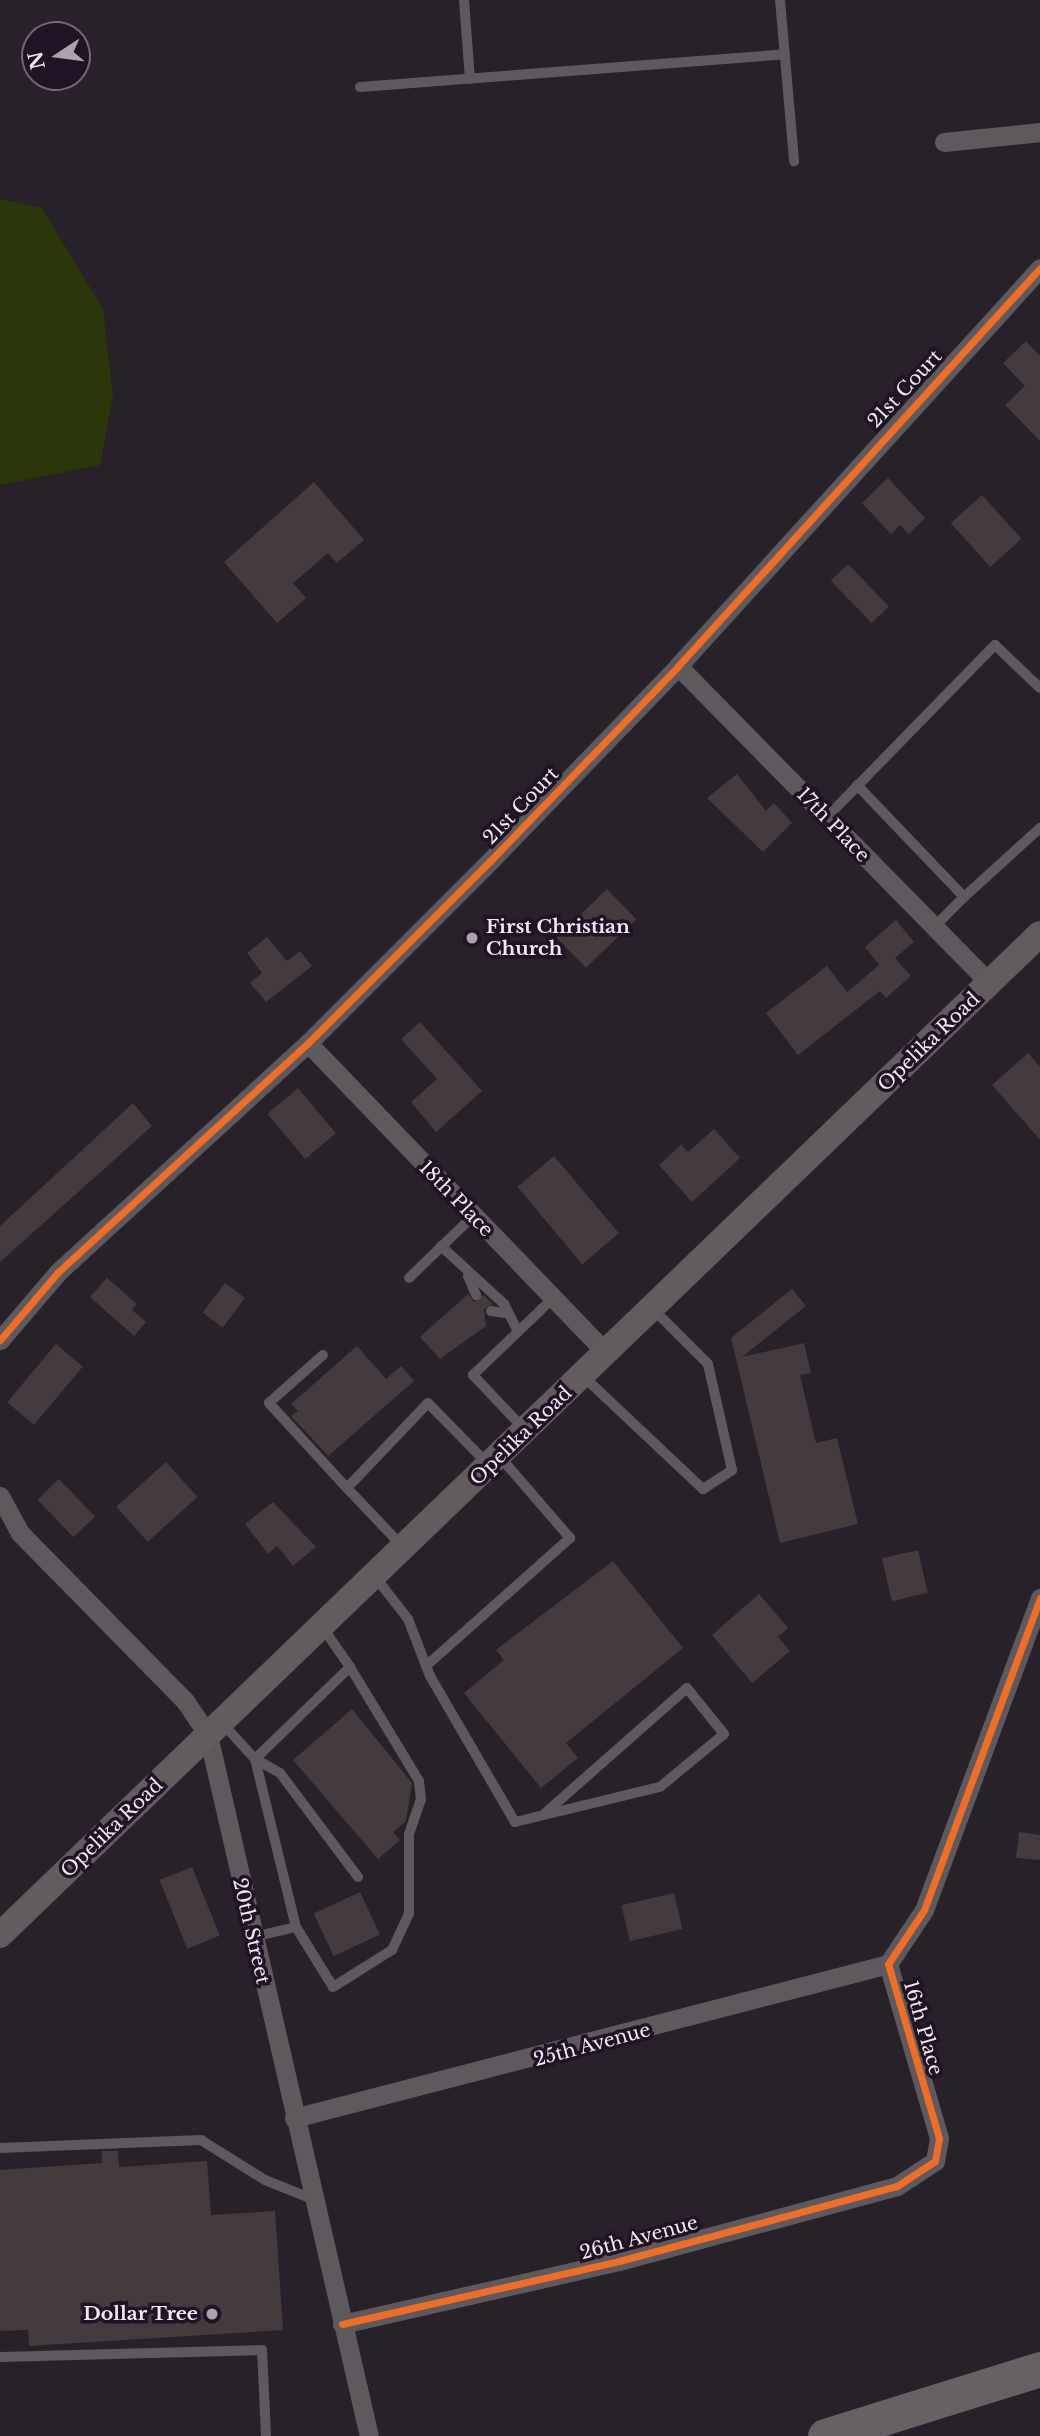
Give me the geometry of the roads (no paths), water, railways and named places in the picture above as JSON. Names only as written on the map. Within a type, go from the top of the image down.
[{"type":"highway","points":[[825,2436],[1040,2369]]},
{"type":"main road","name":"Opelika Road","points":[[0,1936],[405,1549],[1040,934]]},
{"type":"street","points":[[944,142],[1040,132]]},
{"type":"street","name":"21st Court","points":[[0,1340],[6,1325],[58,1272],[308,1043],[678,667],[1040,268]]},
{"type":"street","name":"17th Place","points":[[678,667],[990,984]]},
{"type":"street","name":"18th Place","points":[[308,1043],[606,1353]]},
{"type":"street","name":"20th Street","points":[[0,1496],[20,1533],[216,1730],[252,1937],[369,2436]]},
{"type":"street","name":"16th Place","points":[[935,2161],[939,2138],[888,1964],[924,1910],[1040,1598]]},
{"type":"street","name":"25th Avenue","points":[[294,2118],[888,1964]]},
{"type":"street","name":"26th Avenue","points":[[342,2324],[619,2261],[897,2186],[935,2161]]},
{"type":"lane","points":[[464,0],[470,79]]},
{"type":"lane","points":[[780,0],[794,160]]},
{"type":"lane","points":[[360,87],[785,54]]},
{"type":"lane","points":[[826,818],[995,645],[1040,688]]},
{"type":"lane","points":[[857,785],[964,897]]},
{"type":"lane","points":[[933,928],[1040,828]]},
{"type":"lane","points":[[409,1278],[473,1216]]},
{"type":"lane","points":[[441,1246],[468,1276],[504,1304],[503,1313]]},
{"type":"lane","points":[[468,1276],[476,1294]]},
{"type":"lane","points":[[526,1431],[473,1375],[553,1298]]},
{"type":"lane","points":[[583,1376],[702,1489],[732,1470],[708,1364],[652,1309]]},
{"type":"lane","points":[[491,1311],[503,1313],[518,1332]]},
{"type":"lane","points":[[323,1355],[269,1403],[405,1549]]},
{"type":"lane","points":[[347,1488],[428,1403],[495,1461],[570,1538],[426,1666]]},
{"type":"lane","points":[[375,1577],[408,1619],[426,1666],[506,1813],[515,1822],[660,1787],[724,1734],[687,1688],[543,1815]]},
{"type":"lane","points":[[255,1759],[296,1927],[333,1987],[392,1950],[409,1914],[409,1835],[421,1800],[419,1781],[350,1667],[323,1628]]},
{"type":"lane","points":[[255,1759],[350,1667]]},
{"type":"lane","points":[[216,1730],[255,1759],[280,1773],[358,1877]]},
{"type":"lane","points":[[252,1937],[296,1927]]},
{"type":"lane","points":[[0,2148],[201,2140],[265,2180],[315,2200]]},
{"type":"lane","points":[[0,2357],[262,2350],[266,2436]]},
{"type":"place","name":"First Christian Church","points":[[472,938]]},
{"type":"place","name":"Dollar Tree","points":[[212,2314]]}]
